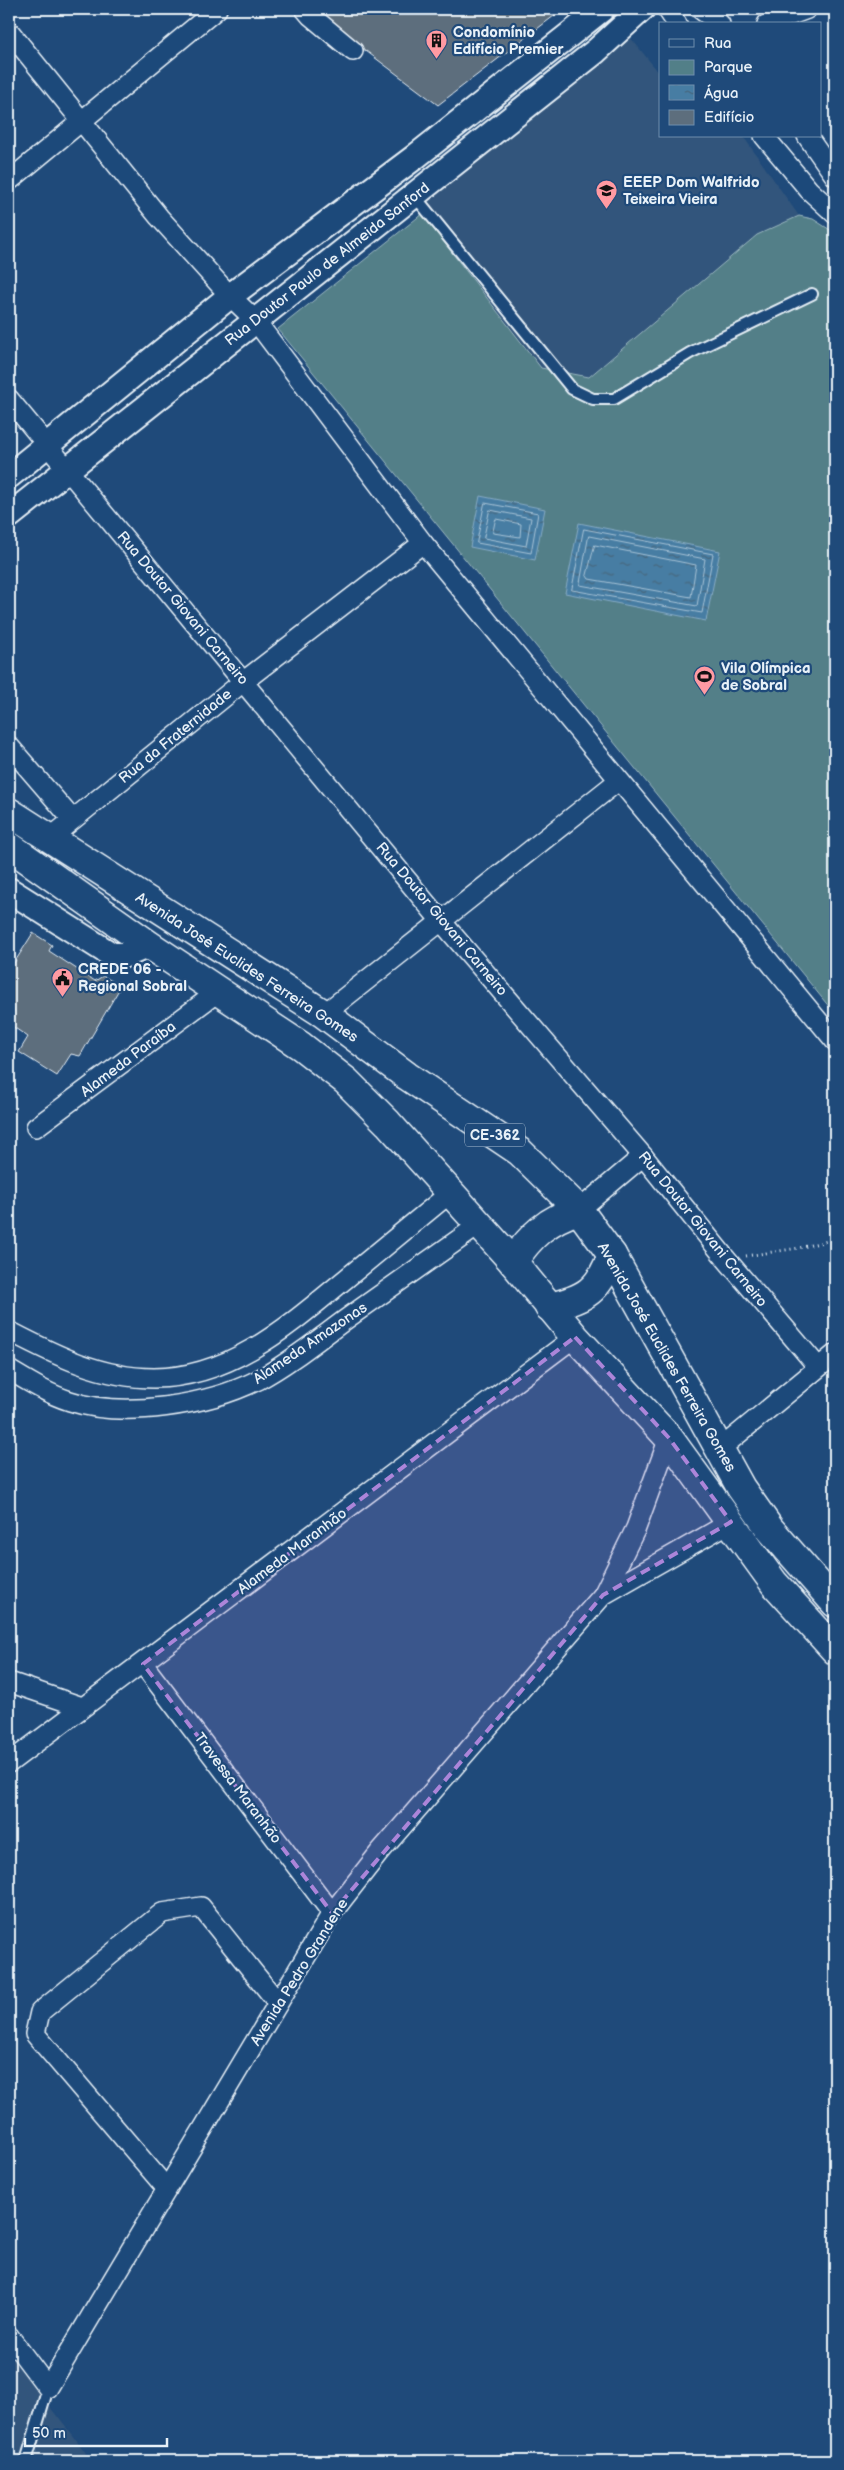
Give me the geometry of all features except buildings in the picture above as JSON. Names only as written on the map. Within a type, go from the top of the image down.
[{"type":"main road","name":"Avenida José Euclides Ferreira Gomes","points":[[9,812],[324,1014],[407,1076],[520,1152],[579,1210],[612,1255],[741,1488],[770,1529],[835,1603]]},
{"type":"main road","points":[[9,846],[150,945],[301,1046],[346,1081],[388,1123],[512,1262],[575,1337],[670,1438],[774,1583],[835,1650]]},
{"type":"main road","points":[[512,1262],[538,1230],[562,1215],[579,1210]]},
{"type":"main road","points":[[549,1307],[564,1304],[592,1290],[604,1276],[612,1255]]},
{"type":"street","points":[[9,181],[217,9]]},
{"type":"street","points":[[305,9],[310,16],[353,51]]},
{"type":"street","name":"Rua Doutor Paulo de Almeida Sanford","points":[[9,476],[230,296],[415,157],[602,9]]},
{"type":"street","name":"Rua Doutor Paulo de Almeida Sanford","points":[[9,516],[596,51],[642,9]]},
{"type":"street","points":[[667,9],[676,22]]},
{"type":"street","points":[[700,9],[717,22]]},
{"type":"street","points":[[772,22],[807,9]]},
{"type":"street","points":[[9,31],[159,217],[230,296],[255,320],[423,544],[835,1041]]},
{"type":"street","points":[[766,138],[809,190],[835,214]]},
{"type":"street","points":[[808,138],[835,176]]},
{"type":"street","name":"Rua Doutor Giovani Carneiro","points":[[9,399],[442,921],[643,1156],[726,1259],[818,1367]]},
{"type":"street","name":"Rua da Fraternidade","points":[[49,839],[244,681],[423,544]]},
{"type":"street","points":[[9,746],[72,819]]},
{"type":"street","points":[[324,1014],[618,781]]},
{"type":"street","points":[[9,890],[112,955],[126,956],[150,945]]},
{"type":"street","name":"Alameda Paraíba","points":[[36,1127],[220,991]]},
{"type":"street","points":[[579,1210],[643,1156]]},
{"type":"street","name":"Alameda Amazonas","points":[[9,1331],[79,1366],[145,1377],[174,1376],[214,1368],[254,1349],[278,1334],[450,1193]]},
{"type":"street","name":"Alameda Amazonas","points":[[9,1370],[51,1394],[72,1402],[115,1409],[144,1409],[174,1405],[203,1400],[229,1392],[259,1379],[295,1356],[479,1225]]},
{"type":"street","name":"Alameda Maranhão","points":[[9,1763],[82,1706],[143,1664],[575,1337]]},
{"type":"street","points":[[254,1349],[259,1379]]},
{"type":"street","points":[[720,1449],[835,1354]]},
{"type":"street","points":[[174,1376],[174,1405]]},
{"type":"street","name":"Avenida Pedro Grandene","points":[[48,2388],[332,1913],[379,1853],[603,1595],[636,1528],[670,1438]]},
{"type":"street","name":"Avenida Pedro Grandene","points":[[603,1595],[731,1522]]},
{"type":"street","name":"Travessa Maranhão","points":[[143,1664],[332,1913]]},
{"type":"street","points":[[9,1682],[82,1706]]},
{"type":"street","points":[[166,2189],[34,2034],[40,2012],[162,1913],[201,1907],[278,2003]]},
{"type":"street","points":[[9,2336],[48,2388]]},
{"type":"lane","points":[[414,195],[572,389],[593,399],[614,399],[690,353],[812,294]]},
{"type":"lane","points":[[26,2461],[48,2388]]},
{"type":"path","points":[[726,1259],[799,1248],[835,1239]]},
{"type":"highlighted area","points":[[575,1337],[669,1438],[731,1522],[603,1595],[332,1913],[143,1664]]},
{"type":"shaded area","name":"EEEP Dom Walfrido Teixeira Vieira","points":[[630,37],[659,73],[659,138],[744,138],[799,216],[757,235],[589,377],[541,368],[416,205]]},
{"type":"shaded area","points":[[9,2355],[86,2453],[82,2461],[9,2461]]},
{"type":"green space","name":"Vila Olímpica de Sobral","points":[[422,214],[541,368],[589,377],[757,235],[799,216],[813,219],[835,233],[835,1014],[278,329]]},
{"type":"water","points":[[480,496],[545,509],[535,560],[470,547]]},
{"type":"water","points":[[579,523],[720,551],[706,621],[565,593]]},
{"type":"place","name":"Condomínio Edifício Premier","points":[[437,60]]},
{"type":"place","name":"EEEP Dom Walfrido Teixeira Vieira","points":[[607,210]]},
{"type":"place","name":"Vila Olímpica de Sobral","points":[[705,696]]},
{"type":"place","name":"CREDE 06 - Regional Sobral","points":[[62,997]]}]
